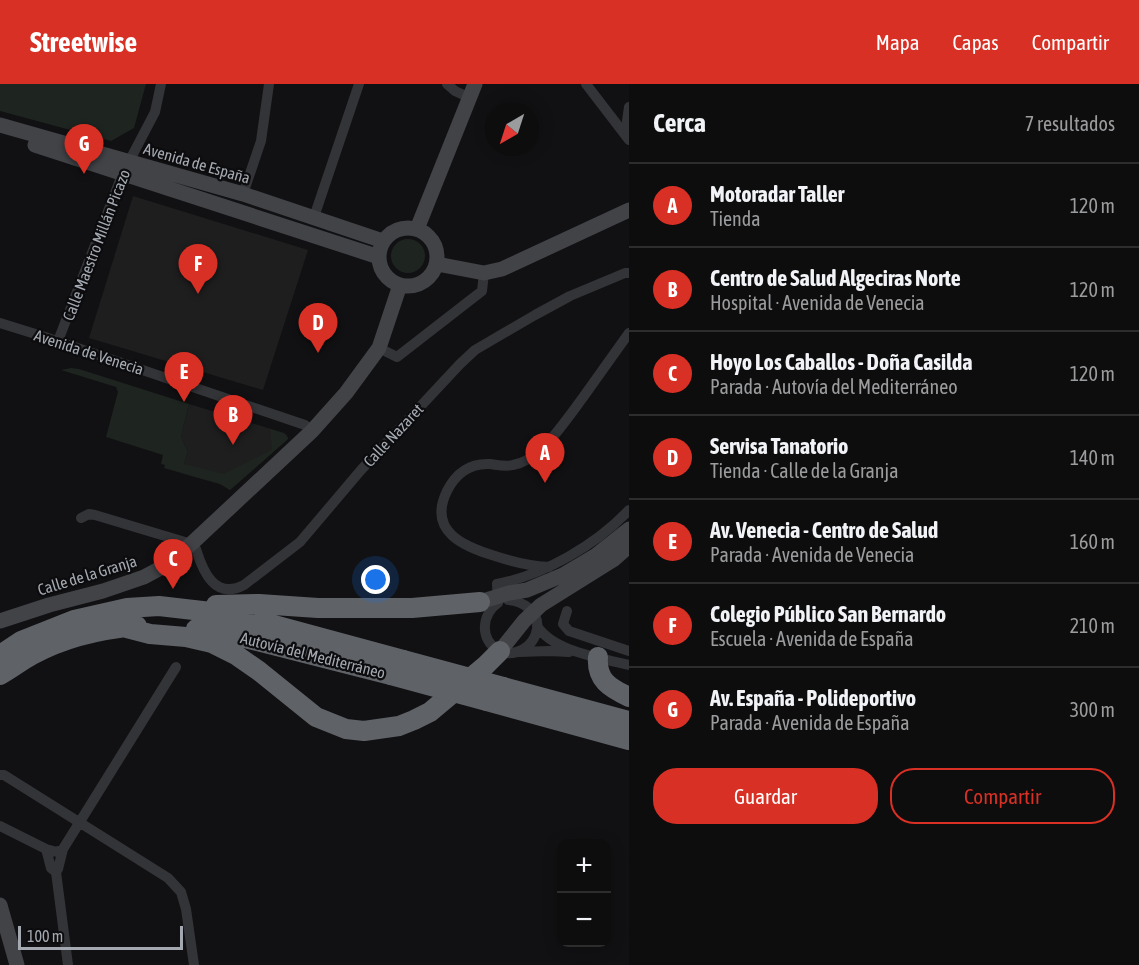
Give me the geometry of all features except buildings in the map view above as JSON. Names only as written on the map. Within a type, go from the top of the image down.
[{"type":"highway","points":[[159,606],[259,604],[318,608],[412,608],[500,596]]},
{"type":"highway","name":"Autovía del Mediterráneo","points":[[0,655],[21,641],[74,620],[127,608],[159,606],[211,612],[270,624],[397,667],[487,701],[629,740]]},
{"type":"highway","name":"Autovía del Mediterráneo","points":[[0,675],[32,654],[66,640],[123,627],[158,625],[219,632],[503,687],[629,721]]},
{"type":"highway","points":[[123,627],[150,634],[186,637],[213,643],[259,671],[316,717],[346,729],[364,731],[399,726],[430,712],[484,666],[509,652]]},
{"type":"highway","points":[[588,655],[601,677],[614,689],[629,697]]},
{"type":"main road","points":[[417,229],[473,91]]},
{"type":"main road","name":"Avenida de España","points":[[0,124],[379,257]]},
{"type":"main road","name":"Avenida de España","points":[[0,135],[125,169],[243,194],[383,241]]},
{"type":"main road","points":[[436,264],[484,273],[502,269],[629,210]]},
{"type":"main road","points":[[407,227],[417,229],[431,238],[437,255],[436,264],[427,279],[410,286],[400,285],[385,274],[379,257],[380,249],[389,234],[398,229],[407,227]]},
{"type":"main road","name":"Calle de la Granja","points":[[0,621],[144,577],[190,545],[312,430],[346,393],[379,348],[400,285]]},
{"type":"main road","points":[[500,596],[529,582],[563,575],[595,556],[629,529]]},
{"type":"main road","points":[[509,652],[535,619],[541,605],[613,560],[629,546]]},
{"type":"main road","points":[[0,905],[17,965]]},
{"type":"street","name":"Calle Maestro Millán Picazo","points":[[58,341],[125,169],[155,112],[161,84]]},
{"type":"street","points":[[243,194],[261,141],[269,84]]},
{"type":"street","points":[[314,217],[359,84]]},
{"type":"street","points":[[447,84],[455,91],[473,91]]},
{"type":"street","points":[[586,84],[627,138]]},
{"type":"street","points":[[627,138],[629,107]]},
{"type":"street","points":[[379,348],[397,357],[482,291],[484,273]]},
{"type":"street","name":"Calle Nazaret","points":[[190,545],[196,549],[207,575],[215,585],[230,589],[244,585],[300,542],[360,470],[475,350],[570,296],[629,273]]},
{"type":"street","name":"Avenida de Venecia","points":[[0,323],[305,425],[312,430]]},
{"type":"street","points":[[549,567],[520,564],[466,546],[448,532],[443,517],[443,500],[452,483],[469,467],[479,464],[511,466],[526,461],[539,452],[562,426],[629,333]]},
{"type":"street","points":[[529,582],[549,567],[576,552],[620,520],[629,510]]},
{"type":"street","points":[[81,518],[89,514],[95,515],[190,545]]},
{"type":"street","points":[[588,655],[547,637],[535,619],[517,601],[500,596],[489,611],[484,623],[488,640],[509,652],[549,651],[588,655],[629,665]]},
{"type":"street","points":[[567,611],[563,624],[569,631],[629,651]]},
{"type":"street","points":[[56,872],[51,868],[55,850],[80,822],[176,667]]},
{"type":"street","points":[[0,775],[168,878],[181,892],[186,909],[194,965]]},
{"type":"street","points":[[0,826],[55,850]]},
{"type":"street","points":[[55,850],[68,965]]},
{"type":"shaded area","points":[[0,84],[146,84],[134,128],[111,141],[0,111]]},
{"type":"shaded area","points":[[133,196],[308,250],[263,390],[89,338]]},
{"type":"shaded area","points":[[408,239],[420,244],[425,256],[420,268],[408,273],[396,268],[391,256],[396,244]]},
{"type":"shaded area","points":[[71,368],[189,404],[181,436],[188,451],[184,464],[224,474],[270,451],[272,449],[270,429],[284,433],[288,439],[230,490],[220,484],[164,468],[165,465],[161,464],[163,455],[106,437],[118,392],[116,387],[61,370]]},
{"type":"shaded area","points":[[189,404],[284,433],[288,439],[230,490],[220,484],[181,473],[188,451],[181,436]]},
{"type":"place","name":"Av. España - Polideportivo","points":[[84,174]]},
{"type":"place","name":"Colegio Público San Bernardo","points":[[198,294]]},
{"type":"place","name":"Servisa Tanatorio","points":[[318,353]]},
{"type":"place","name":"Av. Venecia - Centro de Salud","points":[[184,402]]},
{"type":"place","name":"Centro de Salud Algeciras Norte","points":[[233,445]]},
{"type":"place","name":"Motoradar Taller","points":[[545,483]]},
{"type":"place","name":"Hoyo Los Caballos - Doña Casilda","points":[[173,589]]}]
